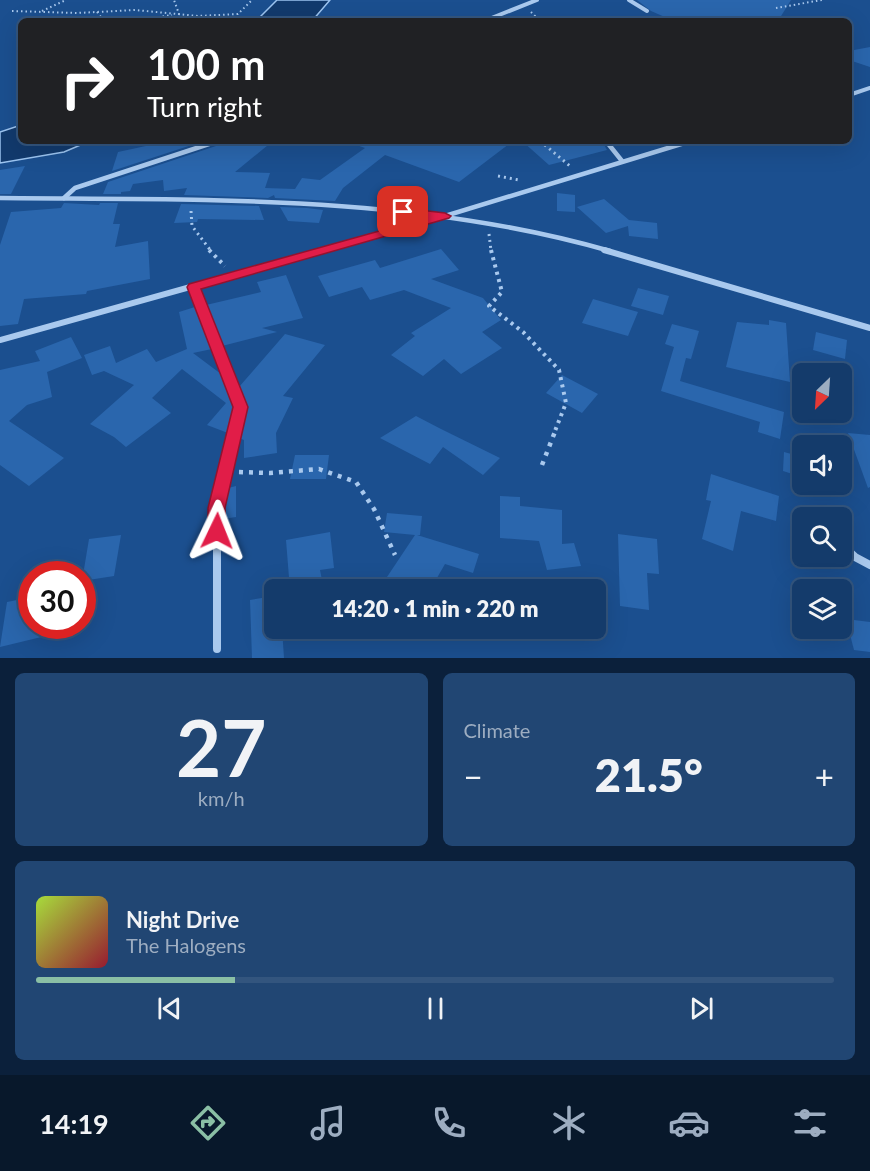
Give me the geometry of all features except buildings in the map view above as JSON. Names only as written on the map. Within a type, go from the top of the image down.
[{"type":"street","points":[[492,18],[537,0]]},
{"type":"street","points":[[629,0],[647,11]]},
{"type":"street","points":[[852,94],[870,88]]},
{"type":"street","points":[[64,198],[75,188],[209,144]]},
{"type":"street","points":[[608,144],[622,161]]},
{"type":"street","points":[[0,340],[445,216],[682,144]]},
{"type":"street","points":[[0,198],[194,200],[362,207],[445,216],[557,236],[870,328]]},
{"type":"street","points":[[193,287],[240,407],[217,508],[217,649]]},
{"type":"street","points":[[852,554],[870,565]]},
{"type":"path","points":[[41,12],[66,0]]},
{"type":"path","points":[[174,0],[179,14]]},
{"type":"path","points":[[12,11],[135,10],[198,16],[238,14],[252,0]]},
{"type":"path","points":[[776,8],[787,4],[810,4],[822,0]]},
{"type":"path","points":[[97,11],[102,18]]},
{"type":"path","points":[[154,18],[179,14]]},
{"type":"path","points":[[175,18],[179,14]]},
{"type":"path","points":[[544,144],[572,168]]},
{"type":"path","points":[[194,200],[190,215],[194,231],[233,275]]},
{"type":"path","points":[[489,224],[489,251],[499,276],[502,292],[489,306],[523,332],[559,370],[566,403],[542,465]]},
{"type":"path","points":[[225,472],[270,473],[319,469],[357,482],[374,509],[395,555]]},
{"type":"water","points":[[277,0],[330,0],[315,18],[259,18]]},
{"type":"water","points":[[18,126],[18,144],[83,144],[64,152],[0,163],[0,132]]},
{"type":"route","points":[[217,531],[217,508],[240,407],[193,287],[445,216],[403,212]]}]
